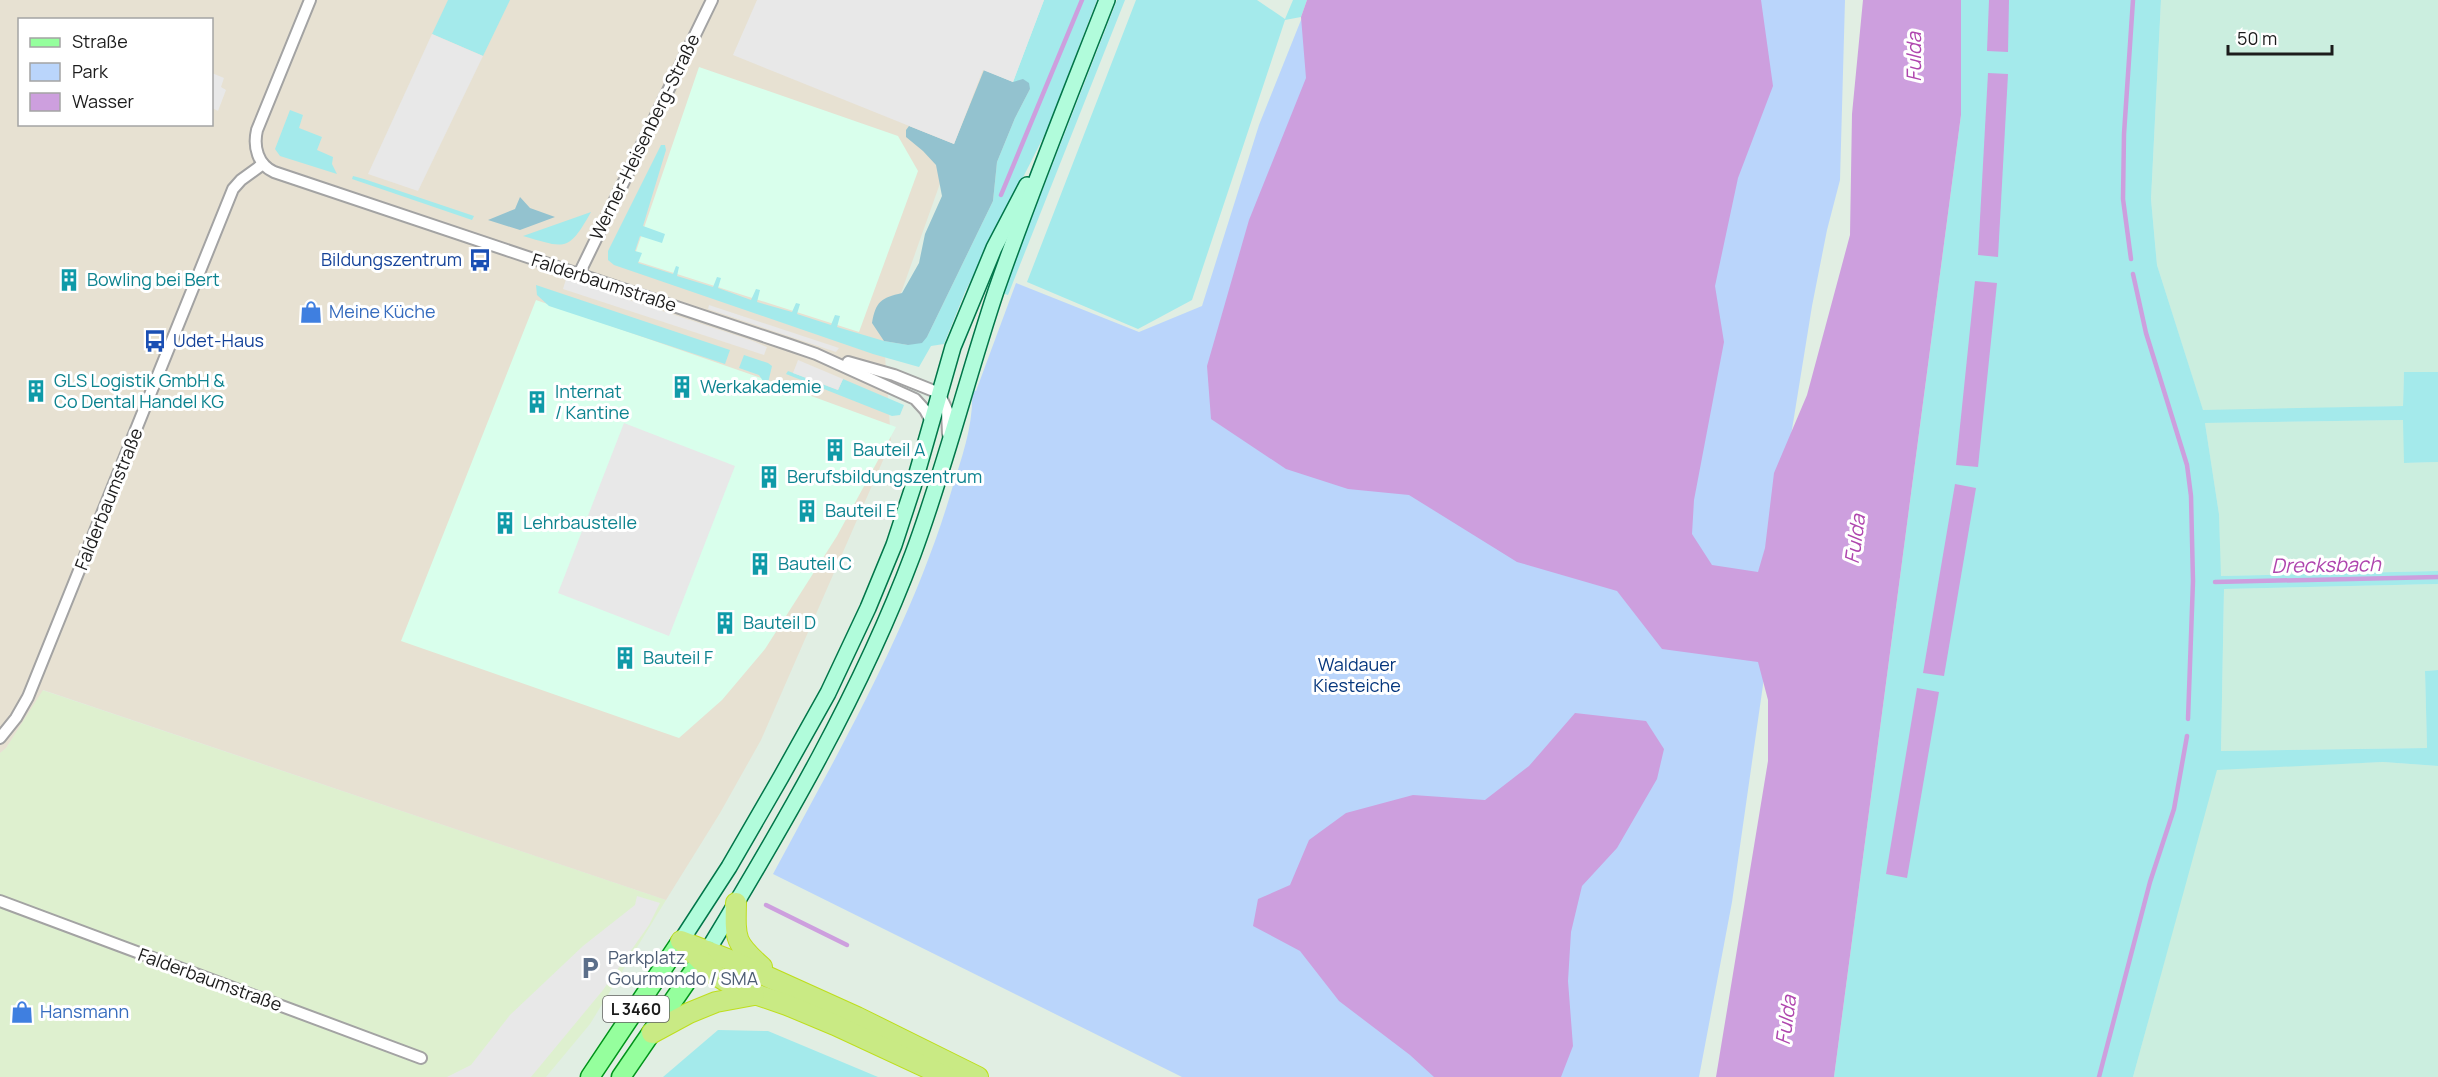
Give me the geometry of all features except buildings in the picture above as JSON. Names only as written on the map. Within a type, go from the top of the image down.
[{"type":"highway","points":[[736,903],[736,924],[740,946],[777,981]]},
{"type":"highway","points":[[681,941],[704,956],[777,981],[857,1017],[978,1077]]},
{"type":"highway","points":[[704,956],[724,981],[754,995],[787,1005],[836,1025],[947,1077]]},
{"type":"highway","points":[[652,1033],[716,1002],[754,995]]},
{"type":"main road","name":"L 3460","points":[[621,1077],[704,956],[736,903],[848,700],[912,555],[997,290],[1107,0]]},
{"type":"main road","name":"L 3460","points":[[590,1077],[729,867],[828,693],[868,608],[894,545],[953,346],[981,275],[1054,135]]},
{"type":"street","points":[[262,164],[256,146],[257,130],[310,0]]},
{"type":"street","name":"Werner-Heisenberg-Straße","points":[[579,274],[712,0]]},
{"type":"street","name":"Falderbaumstraße","points":[[0,738],[16,718],[28,697],[233,189],[262,164],[274,172],[816,354],[915,399],[925,410],[932,423]]},
{"type":"street","points":[[816,354],[894,375],[939,393],[947,410],[947,450]]},
{"type":"street","name":"Falderbaumstraße","points":[[0,901],[421,1058]]},
{"type":"shaded area","points":[[0,0],[1044,0],[954,144],[884,341],[891,442],[761,740],[720,813],[666,900],[43,690],[6,748],[0,753]]},
{"type":"shaded area","points":[[448,0],[510,0],[483,56],[432,34]]},
{"type":"shaded area","points":[[757,0],[1044,0],[1013,82],[983,70],[954,144],[733,55]]},
{"type":"shaded area","points":[[1044,0],[1097,0],[1046,132],[965,292],[944,344],[931,346],[919,367],[873,354],[614,265],[608,260],[608,251],[661,145],[665,145],[666,150],[643,226],[665,234],[662,243],[640,236],[635,251],[642,253],[638,263],[673,274],[676,266],[679,267],[677,276],[713,287],[717,277],[721,278],[718,288],[751,300],[756,289],[760,290],[757,302],[792,312],[796,303],[800,304],[797,314],[831,325],[835,315],[840,316],[837,327],[884,341],[908,345],[927,337],[993,201],[997,162],[1030,89],[1013,82]]},
{"type":"shaded area","points":[[1117,0],[1125,0],[1008,295],[1002,293]]},
{"type":"shaded area","points":[[1136,0],[1257,0],[1285,19],[1293,0],[1307,0],[1301,17],[1285,20],[1192,300],[1138,329],[1027,282]]},
{"type":"shaded area","points":[[1961,0],[2161,0],[2151,199],[2157,265],[2203,410],[2403,406],[2404,372],[2438,372],[2438,462],[2404,463],[2403,420],[2205,423],[2219,514],[2221,576],[2438,571],[2438,584],[2224,589],[2221,751],[2427,748],[2425,671],[2438,670],[2438,766],[2383,762],[2217,770],[2133,1077],[1834,1077],[1961,115]]},
{"type":"shaded area","points":[[2161,0],[2438,0],[2438,372],[2404,373],[2403,406],[2203,411],[2157,265],[2151,199]]},
{"type":"shaded area","points":[[432,34],[483,56],[418,191],[368,174]]},
{"type":"shaded area","points":[[699,67],[898,136],[918,171],[859,332],[633,260]]},
{"type":"shaded area","points":[[984,70],[1013,82],[1023,79],[1029,83],[1030,89],[997,162],[993,201],[927,337],[922,343],[908,345],[884,341],[872,323],[875,310],[884,299],[902,293],[919,263],[925,234],[942,196],[936,165],[906,137],[906,130],[909,126],[954,144]]},
{"type":"shaded area","points":[[213,73],[224,78],[221,87],[226,90],[218,111],[213,108]]},
{"type":"shaded area","points":[[290,110],[303,115],[299,128],[322,137],[317,150],[333,157],[332,164],[337,174],[280,156],[275,149]]},
{"type":"shaded area","points":[[353,176],[474,216],[472,220],[352,179]]},
{"type":"shaded area","points":[[520,197],[530,208],[555,217],[520,230],[488,220],[515,209]]},
{"type":"shaded area","points":[[591,212],[577,235],[564,244],[548,243],[523,236]]},
{"type":"shaded area","points":[[566,279],[767,347],[764,355],[563,289]]},
{"type":"shaded area","points":[[536,285],[730,350],[725,364],[549,306],[537,295]]},
{"type":"shaded area","points":[[536,300],[896,427],[837,536],[765,649],[722,700],[679,738],[401,641]]},
{"type":"shaded area","points":[[709,305],[839,348],[836,352],[708,309]]},
{"type":"shaded area","points":[[744,355],[772,366],[768,383],[763,381],[759,375],[739,368]]},
{"type":"shaded area","points":[[798,360],[843,379],[838,390],[793,373]]},
{"type":"shaded area","points":[[788,371],[838,390],[843,379],[904,405],[900,415],[892,416],[786,374]]},
{"type":"shaded area","points":[[2404,420],[2405,463],[2438,462],[2438,571],[2220,576],[2219,514],[2205,423]]},
{"type":"shaded area","points":[[624,423],[735,466],[669,636],[558,593]]},
{"type":"shaded area","points":[[2438,584],[2438,670],[2425,671],[2427,748],[2221,751],[2224,589]]},
{"type":"shaded area","points":[[42,690],[666,900],[590,1024],[546,1077],[0,1077],[0,753],[6,748]]},
{"type":"shaded area","points":[[2383,762],[2438,766],[2438,1077],[2133,1077],[2216,769]]},
{"type":"shaded area","name":"Parkplatz Gourmondo / SMA","points":[[637,896],[660,903],[649,925],[603,990],[531,1077],[447,1077],[471,1065],[510,1015],[583,946],[635,905]]},
{"type":"shaded area","points":[[718,1030],[768,1031],[878,1077],[663,1077]]},
{"type":"green space","name":"Waldauer Kiesteiche","points":[[1309,0],[1845,0],[1840,180],[1827,230],[1812,306],[1777,522],[1763,685],[1732,902],[1699,1077],[1182,1077],[773,874],[873,686],[917,589],[936,539],[963,453],[971,415],[972,390],[976,391],[1016,283],[1139,332],[1202,306],[1259,125]]},
{"type":"water","name":"Fulda","points":[[1307,0],[1761,0],[1773,86],[1738,178],[1715,286],[1724,342],[1694,500],[1692,534],[1712,565],[1758,572],[1765,548],[1774,473],[1807,395],[1850,235],[1852,114],[1863,0],[1961,0],[1961,115],[1834,1077],[1716,1077],[1768,761],[1768,700],[1758,662],[1662,649],[1617,591],[1517,562],[1409,495],[1348,489],[1286,469],[1211,419],[1207,366],[1249,220],[1306,78],[1301,17]]},
{"type":"water","points":[[1989,0],[2009,0],[2008,52],[1987,51]]},
{"type":"water","points":[[1988,73],[2008,74],[1998,257],[1978,255]]},
{"type":"water","points":[[1975,281],[1997,283],[1978,467],[1956,465]]},
{"type":"water","points":[[1955,484],[1976,488],[1944,676],[1923,673]]},
{"type":"water","points":[[1917,688],[1939,692],[1907,878],[1886,874]]},
{"type":"water","points":[[1575,713],[1646,721],[1664,749],[1657,779],[1617,848],[1582,886],[1571,932],[1568,981],[1573,1046],[1561,1077],[1434,1077],[1410,1055],[1339,1001],[1300,951],[1253,926],[1258,899],[1290,885],[1309,840],[1346,813],[1413,795],[1485,800],[1529,766]]},
{"type":"waterway","points":[[1001,195],[1082,0]]},
{"type":"waterway","points":[[2131,259],[2123,199],[2124,134],[2133,0]]},
{"type":"waterway","points":[[2133,274],[2146,333],[2187,465],[2191,496],[2193,581],[2188,719]]},
{"type":"waterway","name":"Drecksbach","points":[[2215,582],[2438,577]]},
{"type":"waterway","points":[[2099,1077],[2150,882],[2174,809],[2187,736]]},
{"type":"waterway","points":[[766,905],[847,945]]},
{"type":"place","name":"Bildungszentrum","points":[[480,260]]},
{"type":"place","name":"Bowling bei Bert","points":[[69,280]]},
{"type":"place","name":"Meine Küche","points":[[311,312]]},
{"type":"place","name":"Udet-Haus","points":[[155,341]]},
{"type":"place","name":"Werkakademie","points":[[682,387]]},
{"type":"place","name":"GLS Logistik GmbH & Co Dental Handel KG","points":[[36,391]]},
{"type":"place","name":"Internat / Kantine","points":[[537,402]]},
{"type":"place","name":"Bauteil A","points":[[835,450]]},
{"type":"place","name":"Berufsbildungszentrum","points":[[769,477]]},
{"type":"place","name":"Bauteil E","points":[[807,511]]},
{"type":"place","name":"Lehrbaustelle","points":[[505,523]]},
{"type":"place","name":"Bauteil C","points":[[760,564]]},
{"type":"place","name":"Bauteil D","points":[[725,623]]},
{"type":"place","name":"Bauteil F","points":[[625,658]]},
{"type":"place","name":"Parkplatz Gourmondo / SMA","points":[[590,968]]},
{"type":"place","name":"Hansmann","points":[[22,1012]]}]
